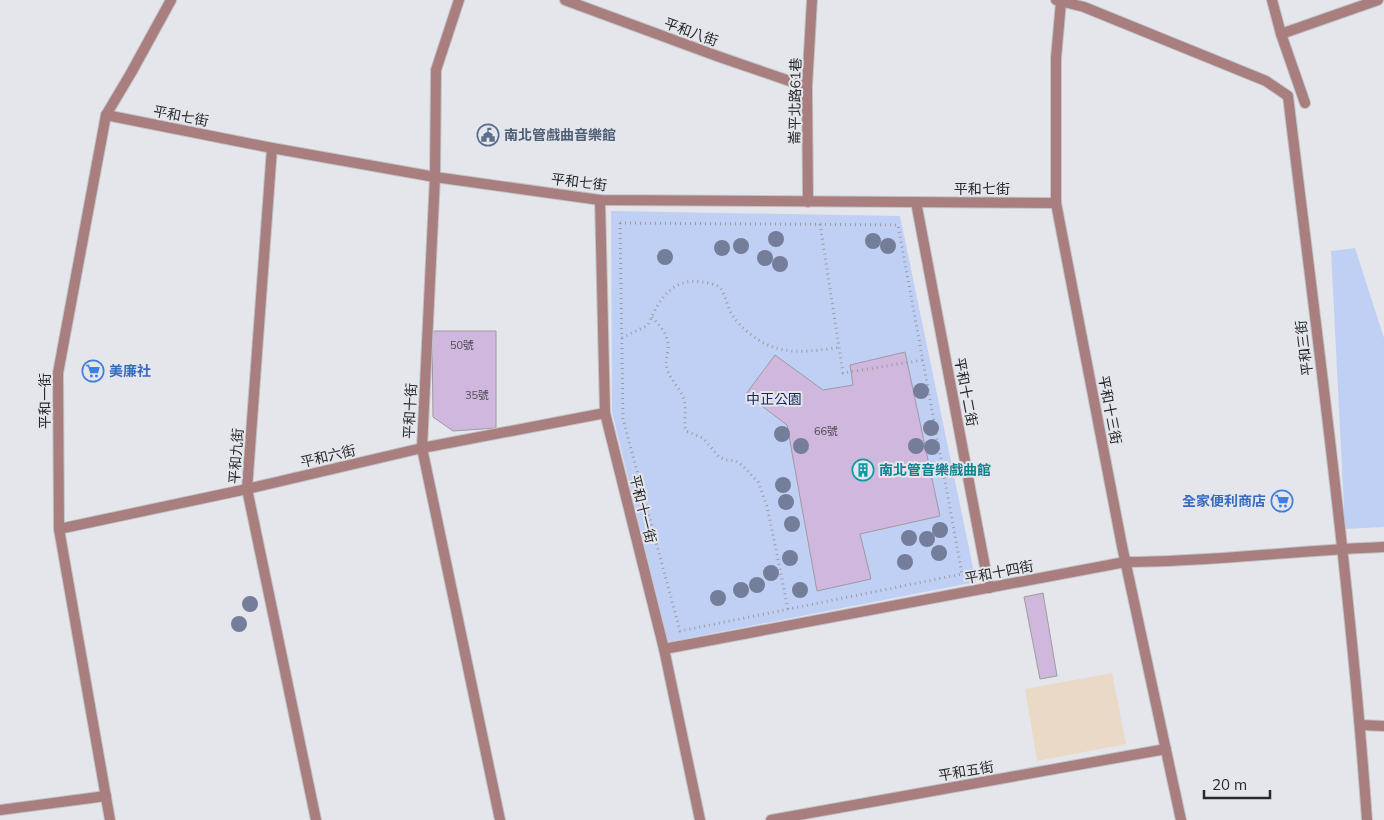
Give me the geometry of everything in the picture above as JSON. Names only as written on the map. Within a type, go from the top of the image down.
[{"type":"street","name":"平和一街","points":[[110,820],[59,529],[58,373],[106,115],[132,73],[171,0]]},
{"type":"street","name":"平和十街","points":[[459,0],[436,70],[435,176],[422,448],[500,820]]},
{"type":"street","name":"平和八街","points":[[565,0],[808,87]]},
{"type":"street","name":"崙平北路61巷","points":[[808,202],[808,87],[812,0]]},
{"type":"street","points":[[1272,0],[1281,34],[1305,103]]},
{"type":"street","points":[[1281,34],[1378,0]]},
{"type":"street","points":[[1059,1],[1086,3],[1266,81],[1288,96],[1299,84]]},
{"type":"street","name":"平和十三街","points":[[1059,1],[1056,58],[1056,203],[1125,562],[1180,820]]},
{"type":"street","name":"平和三街","points":[[1288,96],[1342,548],[1361,724],[1367,820]]},
{"type":"street","name":"平和七街","points":[[106,115],[272,148],[435,176],[600,200],[1056,203]]},
{"type":"street","name":"平和九街","points":[[272,148],[247,489],[316,820]]},
{"type":"street","name":"平和十一街","points":[[600,200],[605,413],[664,649],[700,820]]},
{"type":"street","name":"平和十二街","points":[[916,202],[989,588]]},
{"type":"street","name":"平和六街","points":[[59,529],[247,489],[422,448],[605,413]]},
{"type":"street","name":"平和十四街","points":[[664,649],[1125,562],[1156,562],[1342,548],[1384,547]]},
{"type":"street","points":[[1361,724],[1384,726]]},
{"type":"street","name":"平和五街","points":[[771,820],[1166,750]]},
{"type":"street","points":[[0,810],[106,796]]},
{"type":"path","points":[[620,223],[898,225],[962,574],[680,631],[623,419],[622,338],[620,223]]},
{"type":"path","points":[[820,224],[844,374],[923,360]]},
{"type":"path","points":[[622,338],[648,325],[656,305],[666,293],[682,282],[695,281],[709,283],[720,289],[733,317],[750,334],[766,344],[777,349],[805,351],[840,347]]},
{"type":"path","points":[[652,317],[661,327],[667,338],[667,370],[684,400],[686,410],[684,425],[686,431],[703,438],[719,457],[736,461],[742,465],[758,482],[767,506],[788,609]]},
{"type":"shaded area","points":[[1112,673],[1126,744],[1037,761],[1025,689]]},
{"type":"green space","name":"中正公園","points":[[611,211],[900,216],[976,582],[668,642],[612,412]]},
{"type":"green space","points":[[1355,248],[1384,338],[1384,527],[1345,529],[1331,251]]},
{"type":"building","points":[[432,331],[496,331],[496,428],[453,431],[433,417]]},
{"type":"building","name":"南北管音樂戲曲館","points":[[905,352],[940,516],[860,534],[871,579],[817,591],[787,425],[746,394],[775,355],[823,390],[853,385],[850,365]]},
{"type":"building","points":[[1043,593],[1057,676],[1040,679],[1024,597]]},
{"type":"place","name":"南北管戲曲音樂館","points":[[488,135]]},
{"type":"place","name":"美廉社","points":[[93,371]]},
{"type":"place","name":"南北管音樂戲曲館","points":[[863,470]]},
{"type":"place","name":"全家便利商店","points":[[1282,501]]}]
